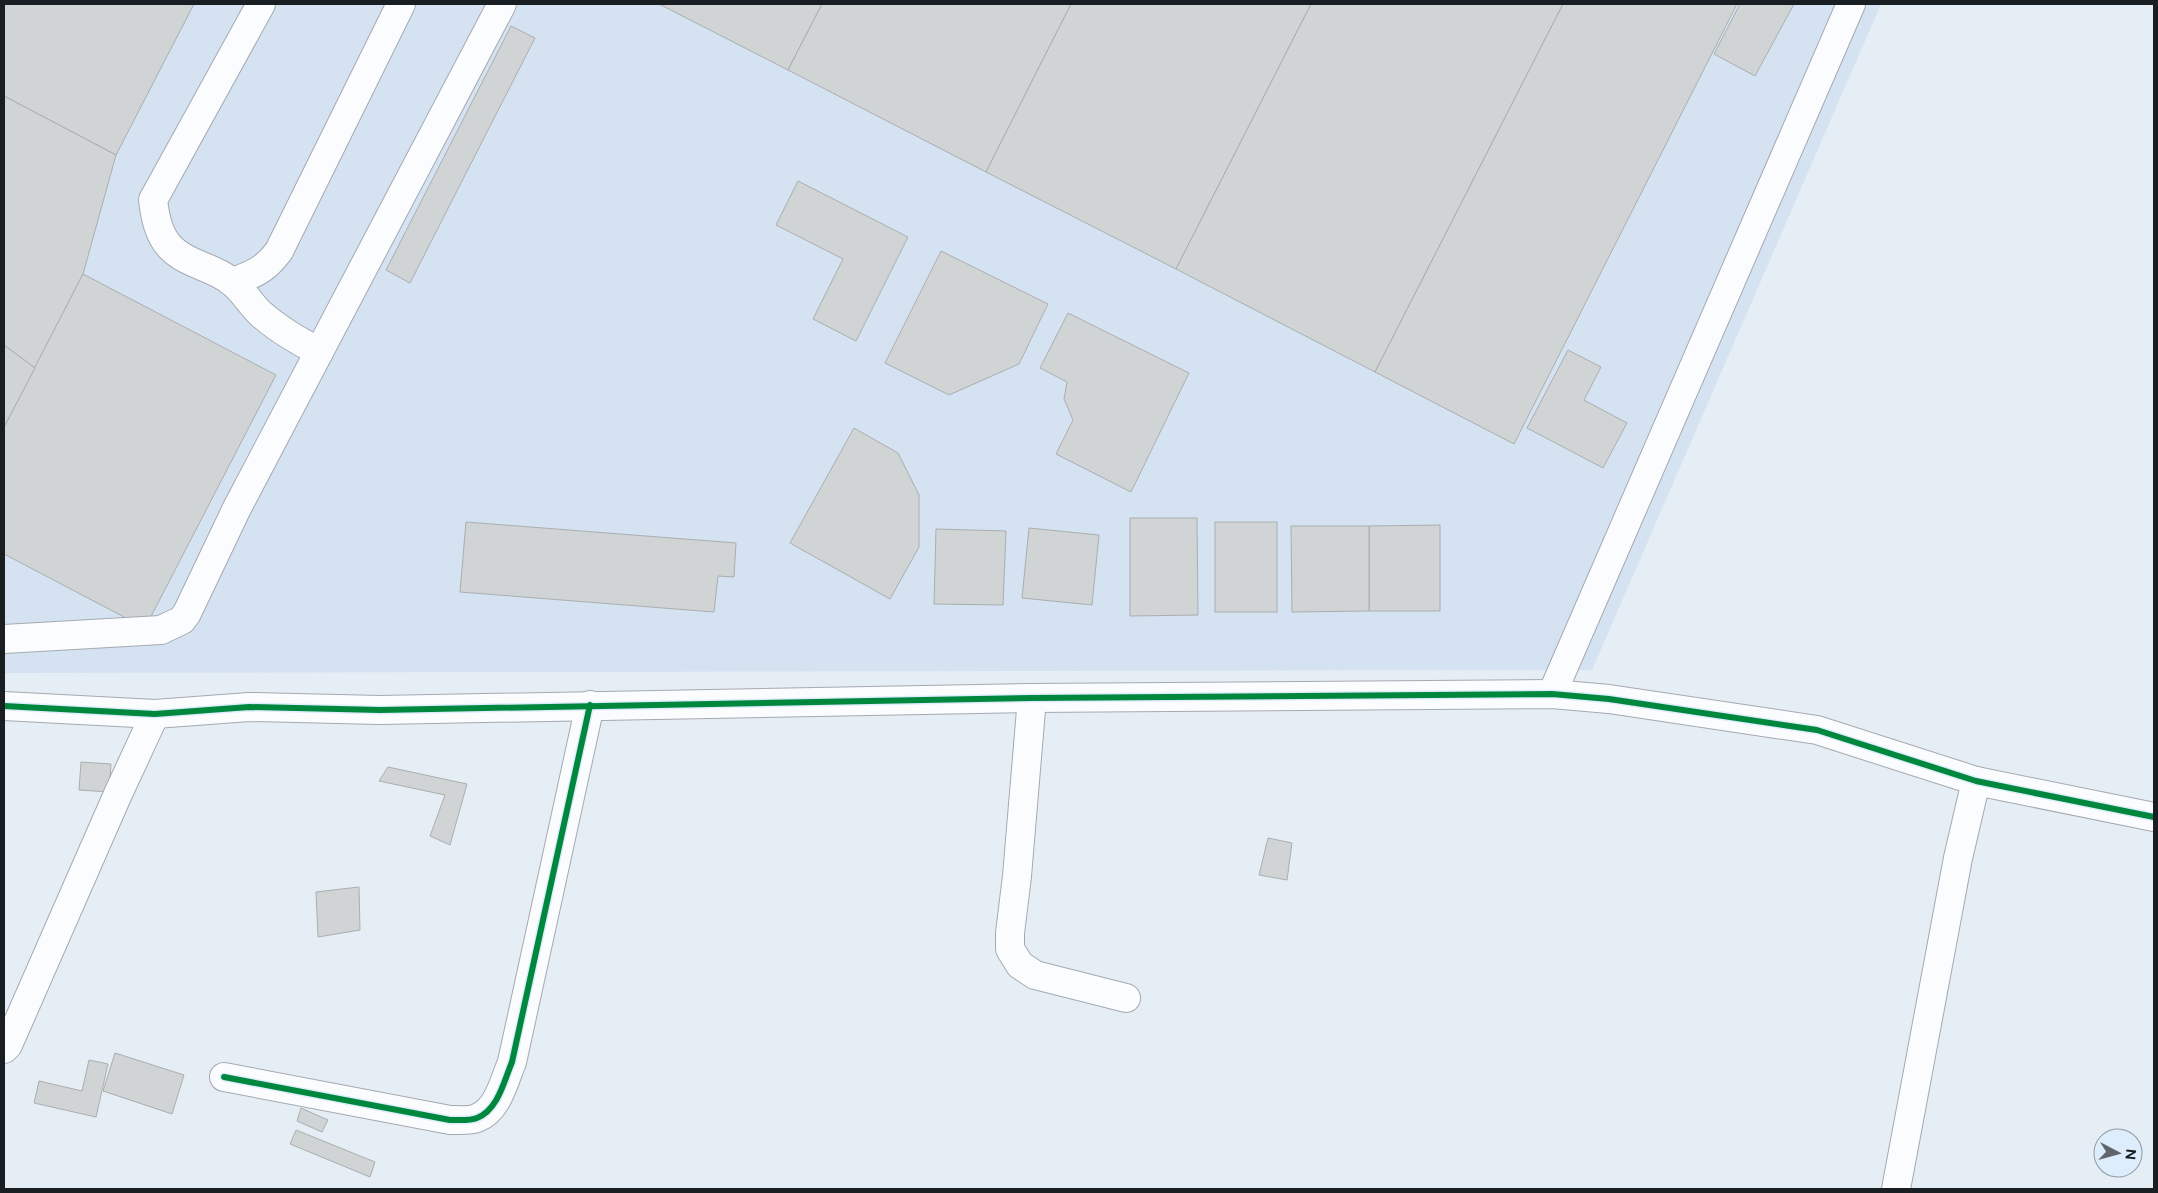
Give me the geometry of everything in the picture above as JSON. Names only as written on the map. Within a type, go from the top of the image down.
[{"type":"street","points":[[261,4],[153,200],[158,227],[170,247],[197,265],[233,282],[261,314],[288,335],[319,352]]},
{"type":"street","points":[[233,282],[268,266],[279,251],[401,4]]},
{"type":"street","points":[[4,639],[161,630],[182,620],[237,508],[500,4]]},
{"type":"street","points":[[1552,694],[1851,4]]},
{"type":"street","points":[[4,706],[155,714],[249,707],[380,710],[1032,698],[1552,694],[1609,699],[1817,730],[1976,781],[2154,817]]},
{"type":"street","points":[[1032,698],[1010,949],[1020,965],[1035,975],[1126,998]]},
{"type":"street","points":[[224,1077],[450,1120],[477,1118],[489,1109],[499,1095],[512,1062],[590,705]]},
{"type":"street","points":[[4,1049],[8,1045],[155,714]]},
{"type":"street","points":[[1896,1189],[1958,858],[1976,781]]},
{"type":"shaded area","points":[[4,4],[1881,4],[1592,670],[4,673]]},
{"type":"building","points":[[4,4],[194,4],[116,155],[4,96]]},
{"type":"building","points":[[659,4],[822,4],[788,70]]},
{"type":"building","points":[[822,4],[1071,4],[986,172],[788,70]]},
{"type":"building","points":[[1071,4],[1311,4],[1176,269],[986,172]]},
{"type":"building","points":[[1311,4],[1563,4],[1375,372],[1176,269]]},
{"type":"building","points":[[1563,4],[1737,4],[1514,444],[1375,372]]},
{"type":"building","points":[[1740,4],[1794,4],[1755,76],[1714,54]]},
{"type":"building","points":[[511,26],[535,38],[410,283],[386,270]]},
{"type":"building","points":[[4,96],[116,155],[83,274],[35,368],[4,345]]},
{"type":"building","points":[[798,181],[908,237],[856,341],[813,319],[843,259],[776,225]]},
{"type":"building","points":[[941,251],[1048,304],[1019,364],[949,395],[885,363]]},
{"type":"building","points":[[83,274],[276,375],[145,628],[4,554],[4,427]]},
{"type":"building","points":[[1068,313],[1189,373],[1131,492],[1056,454],[1073,420],[1064,399],[1067,382],[1040,368]]},
{"type":"building","points":[[4,345],[35,368],[4,427]]},
{"type":"building","points":[[1568,350],[1601,367],[1584,400],[1627,423],[1603,468],[1527,428]]},
{"type":"building","points":[[854,428],[898,453],[919,495],[919,547],[890,599],[790,543]]},
{"type":"building","points":[[1130,518],[1197,518],[1198,615],[1130,616]]},
{"type":"building","points":[[466,522],[736,543],[734,577],[718,576],[714,612],[460,592]]},
{"type":"building","points":[[1215,522],[1277,522],[1277,612],[1215,612]]},
{"type":"building","points":[[1440,525],[1440,611],[1369,611],[1369,526]]},
{"type":"building","points":[[1291,526],[1369,526],[1369,611],[1292,612]]},
{"type":"building","points":[[1029,528],[1099,535],[1092,605],[1022,598]]},
{"type":"building","points":[[936,529],[1006,531],[1003,605],[934,604]]},
{"type":"building","points":[[81,762],[111,764],[109,792],[79,790]]},
{"type":"building","points":[[388,767],[467,784],[450,845],[430,836],[445,795],[379,781]]},
{"type":"building","points":[[1268,838],[1292,843],[1287,880],[1259,875]]},
{"type":"building","points":[[359,887],[360,930],[318,937],[316,892]]},
{"type":"building","points":[[115,1053],[184,1075],[172,1114],[103,1091]]},
{"type":"building","points":[[89,1060],[108,1064],[96,1117],[34,1103],[39,1081],[82,1091]]},
{"type":"building","points":[[301,1108],[328,1120],[322,1132],[297,1121]]},
{"type":"building","points":[[296,1130],[375,1162],[370,1177],[290,1144]]},
{"type":"cycle path","points":[[4,706],[155,714],[249,707],[380,710],[1032,698],[1552,694],[1609,699],[1817,730],[1976,781],[2154,817]]},
{"type":"cycle path","points":[[224,1077],[450,1120],[474,1119],[490,1109],[499,1094],[512,1062],[590,705]]}]
